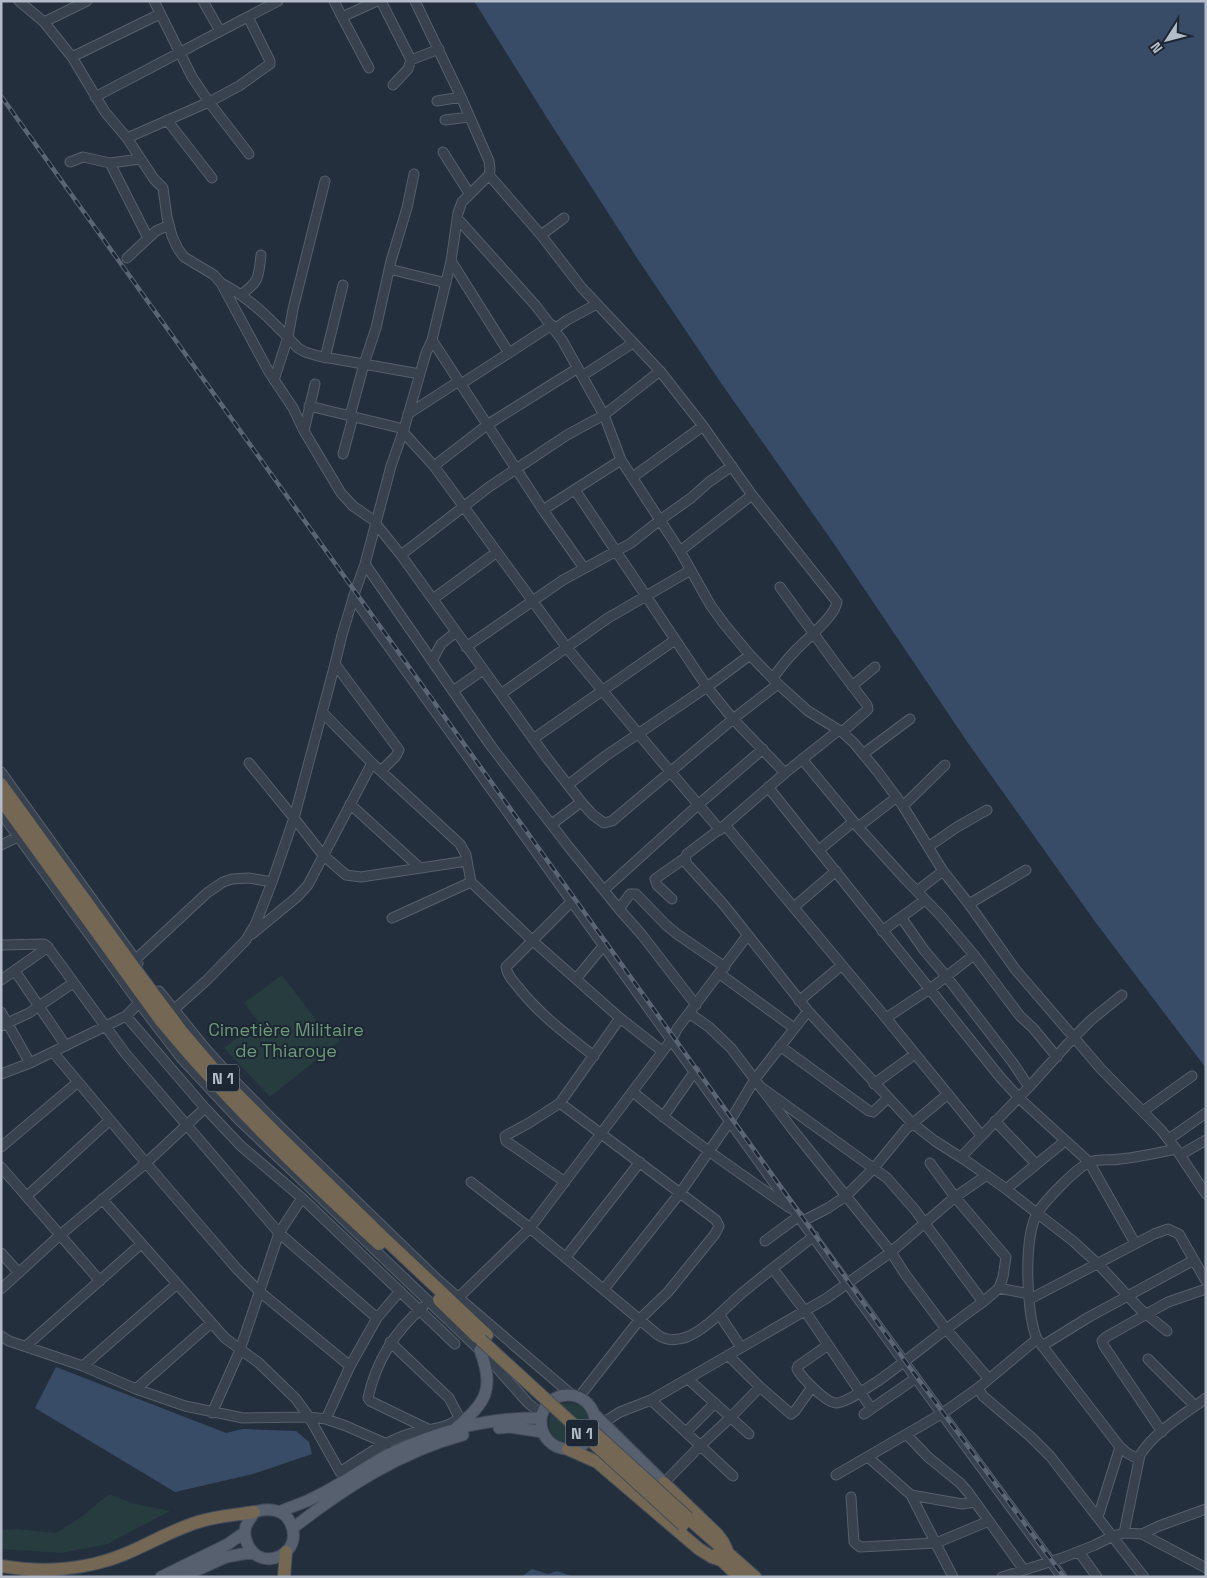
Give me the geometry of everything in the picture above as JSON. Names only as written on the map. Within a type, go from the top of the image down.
[{"type":"highway","name":"N 1","points":[[1,784],[206,1060],[252,1109],[384,1238],[451,1306],[483,1342],[724,1557],[756,1577]]},
{"type":"highway","name":"N 1","points":[[1,800],[118,968],[160,1021],[203,1070],[231,1101],[353,1220],[451,1306]]},
{"type":"highway","points":[[568,1449],[597,1462],[699,1549],[712,1557],[724,1557],[723,1542],[717,1534],[664,1483]]},
{"type":"highway","points":[[1,1566],[40,1570],[76,1567],[109,1560],[199,1521],[254,1512]]},
{"type":"highway","points":[[284,1577],[286,1552]]},
{"type":"highway","name":"N 1","points":[[724,1557],[737,1576]]},
{"type":"main road","points":[[454,1429],[471,1415],[483,1398],[488,1376],[483,1342]]},
{"type":"main road","points":[[597,1419],[589,1439],[580,1446],[568,1449],[550,1443],[541,1425],[541,1416],[545,1407],[556,1397],[564,1395],[575,1396],[586,1401],[597,1419],[664,1483]]},
{"type":"main road","points":[[279,1512],[311,1499],[343,1476],[416,1442],[454,1429],[484,1423],[541,1416]]},
{"type":"main road","points":[[293,1528],[321,1506],[363,1479],[385,1466],[422,1449],[452,1438],[499,1428],[510,1427],[543,1432]]},
{"type":"main road","points":[[182,1577],[237,1554],[253,1552],[266,1558],[280,1556],[286,1552],[294,1537],[293,1528],[288,1518],[279,1512],[271,1510],[254,1512],[245,1532],[245,1539],[253,1552]]},
{"type":"main road","points":[[161,1577],[228,1544],[245,1532]]},
{"type":"street","points":[[19,1],[44,22],[72,57],[105,112],[127,138],[154,179],[163,188],[169,225],[178,249],[184,257],[214,275],[221,283],[235,312],[274,380],[293,408],[304,431],[341,493],[353,506],[376,523],[581,802],[598,820],[608,823],[733,719],[775,681],[789,656],[814,634],[836,608],[837,602],[752,495],[704,426],[660,372],[582,288],[541,235],[489,175]]},
{"type":"street","points":[[44,22],[87,1]]},
{"type":"street","points":[[154,1],[192,77],[250,154]]},
{"type":"street","points":[[203,1],[220,31]]},
{"type":"street","points":[[96,97],[278,1]]},
{"type":"street","points":[[334,1],[369,68]]},
{"type":"street","points":[[342,17],[377,1]]},
{"type":"street","points":[[382,1],[411,60],[408,68],[392,85]]},
{"type":"street","points":[[246,940],[256,923],[294,818],[336,664],[342,635],[365,564],[391,466],[432,340],[451,261],[457,218],[462,202],[489,175],[489,161],[462,97],[415,1]]},
{"type":"street","points":[[72,57],[160,14]]},
{"type":"street","points":[[127,138],[209,102],[239,86],[270,64],[261,40],[248,17]]},
{"type":"street","points":[[411,60],[439,49]]},
{"type":"street","points":[[437,101],[462,97]]},
{"type":"street","points":[[445,120],[469,116]]},
{"type":"street","points":[[167,120],[212,178]]},
{"type":"street","points":[[443,152],[469,193]]},
{"type":"street","points":[[70,162],[83,157],[110,163],[140,159]]},
{"type":"street","points":[[110,163],[148,238]]},
{"type":"street","points":[[343,454],[364,364],[376,328],[389,269],[407,208],[414,174]]},
{"type":"street","points":[[274,380],[288,337],[293,309],[325,181]]},
{"type":"street","points":[[457,218],[553,327],[569,350],[604,414],[621,460],[680,551],[711,606],[775,681],[808,711],[840,731],[863,754],[897,797],[943,871],[1020,976],[1101,1069],[1169,1139],[1206,1194]]},
{"type":"street","points":[[541,235],[564,218]]},
{"type":"street","points":[[127,258],[156,231],[169,225]]},
{"type":"street","points":[[241,295],[255,284],[259,276],[261,255]]},
{"type":"street","points":[[451,261],[509,353]]},
{"type":"street","points":[[389,269],[446,284]]},
{"type":"street","points":[[221,283],[263,312],[305,352],[326,358],[420,374]]},
{"type":"street","points":[[326,358],[343,285]]},
{"type":"street","points":[[408,414],[553,327],[597,304]]},
{"type":"street","points":[[432,340],[543,510],[584,568]]},
{"type":"street","points":[[434,466],[487,425],[633,342]]},
{"type":"street","points":[[401,555],[462,506],[516,468],[604,414],[660,372]]},
{"type":"street","points":[[304,431],[315,384]]},
{"type":"street","points":[[309,406],[403,430],[434,466],[568,648],[638,734],[698,805],[722,827],[794,907],[981,1135]]},
{"type":"street","points":[[633,477],[704,426]]},
{"type":"street","points":[[543,510],[621,460]]},
{"type":"street","points":[[466,647],[532,601],[584,568],[631,543],[732,466]]},
{"type":"street","points":[[575,490],[707,687],[733,719],[785,773]]},
{"type":"street","points":[[680,551],[752,495]]},
{"type":"street","points":[[432,599],[497,552]]},
{"type":"street","points":[[365,564],[491,746],[618,909],[642,935],[696,1005]]},
{"type":"street","points":[[501,694],[608,618],[690,570]]},
{"type":"street","points":[[672,899],[657,885],[655,879],[686,858],[687,854],[802,759],[868,709],[867,705],[780,587]]},
{"type":"street","points":[[354,597],[904,1362],[1062,1577]]},
{"type":"street","points":[[432,661],[441,644],[456,632]]},
{"type":"street","points":[[533,739],[675,640]]},
{"type":"street","points":[[421,645],[441,644]]},
{"type":"street","points":[[568,785],[598,761],[707,687],[750,654]]},
{"type":"street","points":[[336,664],[399,750],[396,756],[381,771]]},
{"type":"street","points":[[852,686],[875,667]]},
{"type":"street","points":[[452,691],[483,670]]},
{"type":"street","points":[[322,712],[372,763],[460,844],[464,850],[471,882],[533,941],[620,1018],[662,1051]]},
{"type":"street","points":[[863,754],[910,719]]},
{"type":"street","points":[[318,728],[330,720]]},
{"type":"street","points":[[604,890],[763,749]]},
{"type":"street","points":[[802,759],[856,824],[941,916],[974,955],[1020,1016],[1033,1028],[1057,1057]]},
{"type":"street","points":[[249,763],[323,855],[346,875],[361,877],[467,862]]},
{"type":"street","points":[[1,772],[136,959],[171,1012],[207,980],[246,940],[304,891],[372,763]]},
{"type":"street","points":[[903,806],[945,765]]},
{"type":"street","points":[[768,787],[980,1053],[1019,1098],[1089,1162],[1135,1244]]},
{"type":"street","points":[[819,850],[897,797]]},
{"type":"street","points":[[552,824],[581,802]]},
{"type":"street","points":[[350,804],[420,868]]},
{"type":"street","points":[[928,847],[957,827],[987,810]]},
{"type":"street","points":[[1,813],[118,968],[138,1003],[181,1058],[239,1120],[429,1302],[451,1306],[575,1396],[640,1319],[668,1292],[718,1230],[718,1223],[560,1103]]},
{"type":"street","points":[[3,842],[18,837]]},
{"type":"street","points":[[686,858],[687,864],[724,905],[808,1011],[912,1124],[935,1142],[961,1157],[1006,1189],[1073,1241],[1146,1314],[1167,1331]]},
{"type":"street","points":[[969,904],[1026,870]]},
{"type":"street","points":[[794,907],[836,871]]},
{"type":"street","points":[[917,891],[943,871]]},
{"type":"street","points":[[136,959],[207,893],[223,882],[232,879],[249,878],[272,882]]},
{"type":"street","points":[[392,918],[471,882]]},
{"type":"street","points":[[618,909],[630,894],[636,894],[676,934],[794,1028]]},
{"type":"street","points":[[882,931],[925,900]]},
{"type":"street","points":[[572,901],[507,965],[506,971],[535,1007],[594,1056]]},
{"type":"street","points":[[901,917],[924,950],[1008,1056],[1029,1087]]},
{"type":"street","points":[[451,1306],[530,1228],[633,1092],[672,1039],[677,1029],[747,936]]},
{"type":"street","points":[[1,945],[44,944],[124,1053],[279,1232],[377,1318]]},
{"type":"street","points":[[576,979],[604,945]]},
{"type":"street","points":[[1,980],[48,948]]},
{"type":"street","points":[[886,1018],[930,989],[974,955]]},
{"type":"street","points":[[800,1001],[842,965]]},
{"type":"street","points":[[15,971],[66,1046]]},
{"type":"street","points":[[5,1025],[39,1007],[73,983]]},
{"type":"street","points":[[961,1157],[1019,1098],[1074,1037],[1091,1020],[1122,995]]},
{"type":"street","points":[[1,1074],[30,1063],[105,1027],[126,1016],[138,1003]]},
{"type":"street","points":[[604,1289],[680,1193],[730,1121],[755,1079],[808,1011]]},
{"type":"street","points":[[1,1012],[5,1025],[30,1063]]},
{"type":"street","points":[[689,1013],[722,1039],[755,1079],[891,1252],[946,1329],[989,1379]]},
{"type":"street","points":[[126,1016],[205,1108],[241,1146],[302,1198],[455,1344]]},
{"type":"street","points":[[565,1182],[504,1138],[506,1134],[529,1123],[560,1103],[620,1018]]},
{"type":"street","points":[[780,1046],[869,1111],[873,1112],[888,1098]]},
{"type":"street","points":[[53,1052],[146,1164],[237,1269],[260,1292],[350,1366]]},
{"type":"street","points":[[874,1084],[915,1054]]},
{"type":"street","points":[[663,1117],[695,1071]]},
{"type":"street","points":[[1143,1111],[1192,1076]]},
{"type":"street","points":[[1,1147],[78,1082]]},
{"type":"street","points":[[762,1088],[874,1168],[894,1186],[983,1302]]},
{"type":"street","points":[[633,1092],[709,1152],[800,1217]]},
{"type":"street","points":[[765,1241],[800,1217],[828,1208],[846,1196],[874,1168],[912,1124],[948,1094]]},
{"type":"street","points":[[1,1288],[102,1199],[146,1164],[205,1108]]},
{"type":"street","points":[[1169,1139],[1206,1113]]},
{"type":"street","points":[[27,1196],[110,1120]]},
{"type":"street","points":[[995,1121],[1036,1164]]},
{"type":"street","points":[[1138,1459],[1120,1447],[1040,1343],[1033,1327],[1030,1296],[1029,1254],[1032,1228],[1037,1213],[1066,1181],[1089,1162],[1178,1152],[1206,1140]]},
{"type":"street","points":[[1006,1189],[1065,1141]]},
{"type":"street","points":[[566,1257],[640,1162]]},
{"type":"street","points":[[828,1345],[798,1366],[797,1369],[812,1387],[831,1402],[838,1403],[860,1393],[904,1362],[999,1288],[1003,1278],[1006,1257],[955,1197],[930,1163]]},
{"type":"street","points":[[1,1167],[100,1281]]},
{"type":"street","points":[[597,1419],[651,1400],[805,1311],[848,1284],[891,1252],[955,1197],[986,1175]]},
{"type":"street","points":[[471,1182],[664,1338],[678,1339],[693,1334],[719,1314],[746,1289],[814,1236]]},
{"type":"street","points":[[212,1413],[240,1350],[279,1232],[302,1198]]},
{"type":"street","points":[[102,1199],[225,1338],[258,1363],[285,1387],[309,1417],[343,1476],[387,1444],[409,1434],[440,1427],[459,1417],[449,1398],[390,1342]]},
{"type":"street","points":[[999,1288],[1030,1296],[1168,1228],[1179,1234],[1206,1281]]},
{"type":"street","points":[[26,1346],[141,1244]]},
{"type":"street","points":[[1,1253],[19,1273]]},
{"type":"street","points":[[836,1475],[942,1414],[1040,1343],[1066,1331],[1194,1260]]},
{"type":"street","points":[[773,1269],[805,1311],[860,1393],[867,1411],[916,1378]]},
{"type":"street","points":[[83,1366],[177,1284]]},
{"type":"street","points":[[1162,1432],[1102,1343],[1106,1337],[1168,1302],[1206,1288]]},
{"type":"street","points":[[326,1419],[350,1366],[377,1318],[400,1291]]},
{"type":"street","points":[[428,1429],[370,1401],[368,1398],[376,1371],[390,1342],[429,1302]]},
{"type":"street","points":[[719,1314],[741,1347]]},
{"type":"street","points":[[136,1389],[211,1323]]},
{"type":"street","points":[[1,1348],[5,1338],[83,1366],[136,1389],[212,1413],[251,1418],[309,1417],[326,1419],[387,1444]]},
{"type":"street","points":[[483,1342],[505,1376],[541,1416]]},
{"type":"street","points":[[728,1355],[791,1414],[796,1411],[812,1387]]},
{"type":"street","points":[[1148,1359],[1194,1406]]},
{"type":"street","points":[[688,1379],[749,1434]]},
{"type":"street","points":[[664,1483],[760,1387]]},
{"type":"street","points":[[978,1388],[983,1396],[1050,1456],[1144,1577]]},
{"type":"street","points":[[1124,1533],[1138,1459],[1145,1446],[1206,1398]]},
{"type":"street","points":[[651,1400],[732,1476]]},
{"type":"street","points":[[686,1432],[714,1403]]},
{"type":"street","points":[[907,1435],[960,1483],[1024,1570]]},
{"type":"street","points":[[1098,1517],[1120,1447]]},
{"type":"street","points":[[868,1456],[911,1495],[952,1577]]},
{"type":"street","points":[[911,1495],[962,1504],[975,1502]]},
{"type":"street","points":[[851,1497],[854,1542],[860,1548],[936,1543],[989,1521]]},
{"type":"street","points":[[1142,1534],[1206,1509]]},
{"type":"street","points":[[1002,1577],[1079,1552],[1113,1536],[1124,1533],[1142,1534],[1203,1564]]},
{"type":"street","points":[[1079,1552],[1097,1577]]},
{"type":"green space","name":"Cimetière Militaire de Thiaroye","points":[[282,975],[326,1033],[331,1030],[340,1041],[270,1097],[224,1048],[258,1021],[244,1003]]},
{"type":"green space","points":[[569,1403],[583,1409],[589,1423],[583,1437],[569,1443],[555,1437],[549,1423],[555,1409]]},
{"type":"green space","points":[[111,1495],[135,1504],[170,1511],[107,1544],[62,1553],[1,1549],[1,1528],[5,1530],[16,1529],[56,1533],[83,1516],[106,1496]]},
{"type":"water","points":[[474,1],[1206,1],[1206,1068],[1096,923],[968,743],[830,538],[721,383],[639,261]]},
{"type":"water","points":[[56,1367],[226,1433],[243,1429],[296,1431],[309,1442],[312,1454],[253,1474],[175,1492],[35,1408]]},
{"type":"water","points":[[532,1569],[548,1574],[557,1571],[574,1577],[521,1577]]},
{"type":"railway","points":[[1,96],[905,1361],[1064,1577]]}]
